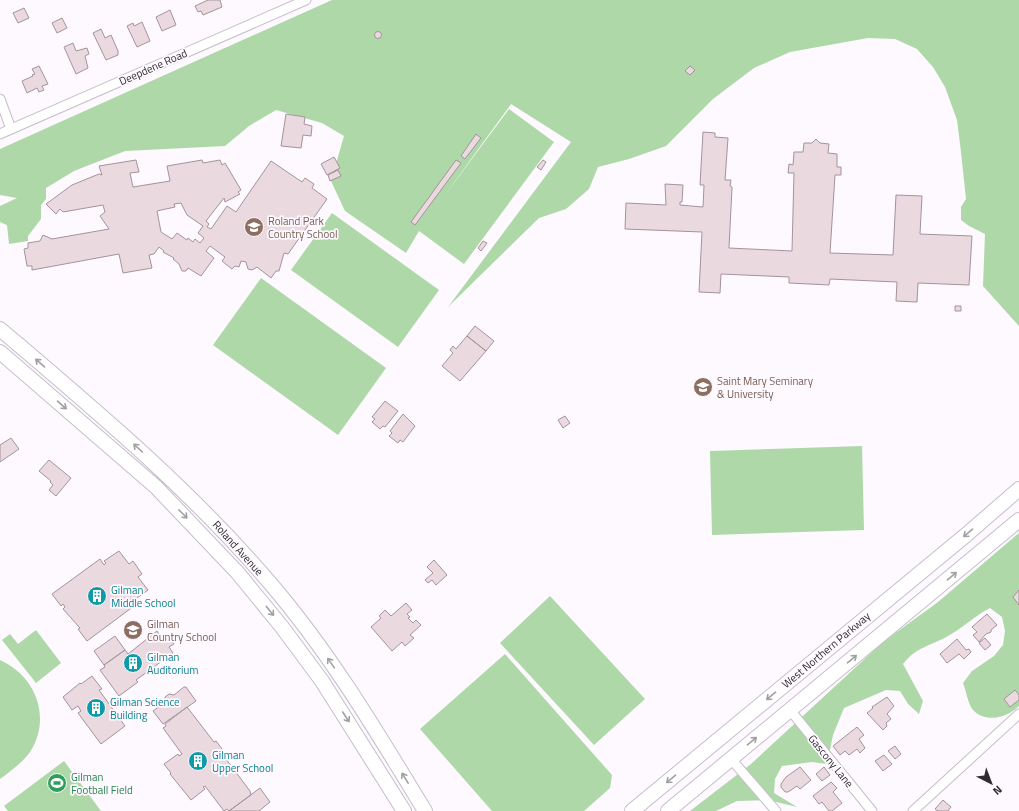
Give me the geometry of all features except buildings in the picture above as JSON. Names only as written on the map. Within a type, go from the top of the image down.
[{"type":"main road","name":"Roland Avenue","points":[[0,329],[167,474],[245,554],[304,626],[343,679],[425,811]]},
{"type":"main road","name":"Roland Avenue","points":[[0,352],[156,487],[237,572],[282,627],[322,681],[404,811]]},
{"type":"main road","name":"West Northern Parkway","points":[[632,811],[966,535],[1019,489]]},
{"type":"main road","name":"West Northern Parkway","points":[[668,811],[1019,520]]},
{"type":"street","name":"Deepdene Road","points":[[0,134],[306,0]]},
{"type":"street","points":[[0,99],[11,128]]},
{"type":"street","name":"Gascony Lane","points":[[790,710],[872,811]]},
{"type":"street","points":[[913,811],[1019,714]]},
{"type":"street","points":[[731,758],[776,811]]},
{"type":"green space","points":[[332,0],[1019,0],[1019,326],[983,286],[985,234],[961,220],[961,207],[966,199],[961,152],[957,120],[945,87],[933,67],[917,49],[895,39],[868,38],[790,52],[754,68],[713,99],[666,146],[629,159],[598,167],[589,189],[566,209],[539,218],[448,307],[571,142],[511,104],[442,199],[509,109],[554,142],[464,264],[419,231],[406,253],[345,211],[331,181],[344,136],[322,123],[276,110],[249,126],[225,146],[125,151],[74,171],[46,188],[46,199],[41,205],[41,219],[28,236],[28,241],[9,244],[7,225],[0,222],[0,206],[17,198],[0,195],[0,149]]},
{"type":"green space","points":[[332,213],[439,290],[398,347],[291,270]]},
{"type":"green space","points":[[261,278],[386,368],[338,435],[213,345]]},
{"type":"green space","points":[[862,446],[864,530],[712,535],[710,451]]},
{"type":"green space","points":[[1019,533],[1019,706],[1003,716],[990,718],[978,714],[973,710],[968,701],[963,683],[972,671],[994,656],[1003,645],[1005,631],[1002,617],[990,608],[958,630],[921,649],[903,664],[923,701],[919,714],[908,704],[900,691],[886,690],[844,708],[833,735],[827,764],[812,762],[782,766],[775,779],[774,793],[797,807],[768,800],[737,801],[716,811],[690,811],[751,764],[883,642],[938,602]]},
{"type":"green space","points":[[550,596],[645,699],[594,745],[500,643]]},
{"type":"green space","points":[[36,630],[61,663],[36,683],[2,640],[10,634],[18,644]]},
{"type":"green space","points":[[505,654],[612,775],[610,788],[584,811],[492,811],[420,729]]},
{"type":"green space","points":[[0,660],[13,667],[23,676],[31,687],[37,699],[40,712],[40,726],[37,739],[27,756],[0,779]]},
{"type":"green space","name":"Gilman Football Field","points":[[64,761],[101,811],[8,811],[4,806]]},
{"type":"place","name":"Roland Park Country School","points":[[254,227]]},
{"type":"place","name":"Saint Mary Seminary & University","points":[[703,387]]},
{"type":"place","name":"Gilman Middle School","points":[[97,596]]},
{"type":"place","name":"Gilman Country School","points":[[133,630]]},
{"type":"place","name":"Gilman Auditorium","points":[[133,663]]},
{"type":"place","name":"Gilman Science Building","points":[[96,708]]},
{"type":"place","name":"Gilman Upper School","points":[[198,761]]},
{"type":"place","name":"Gilman Football Field","points":[[57,783]]}]
